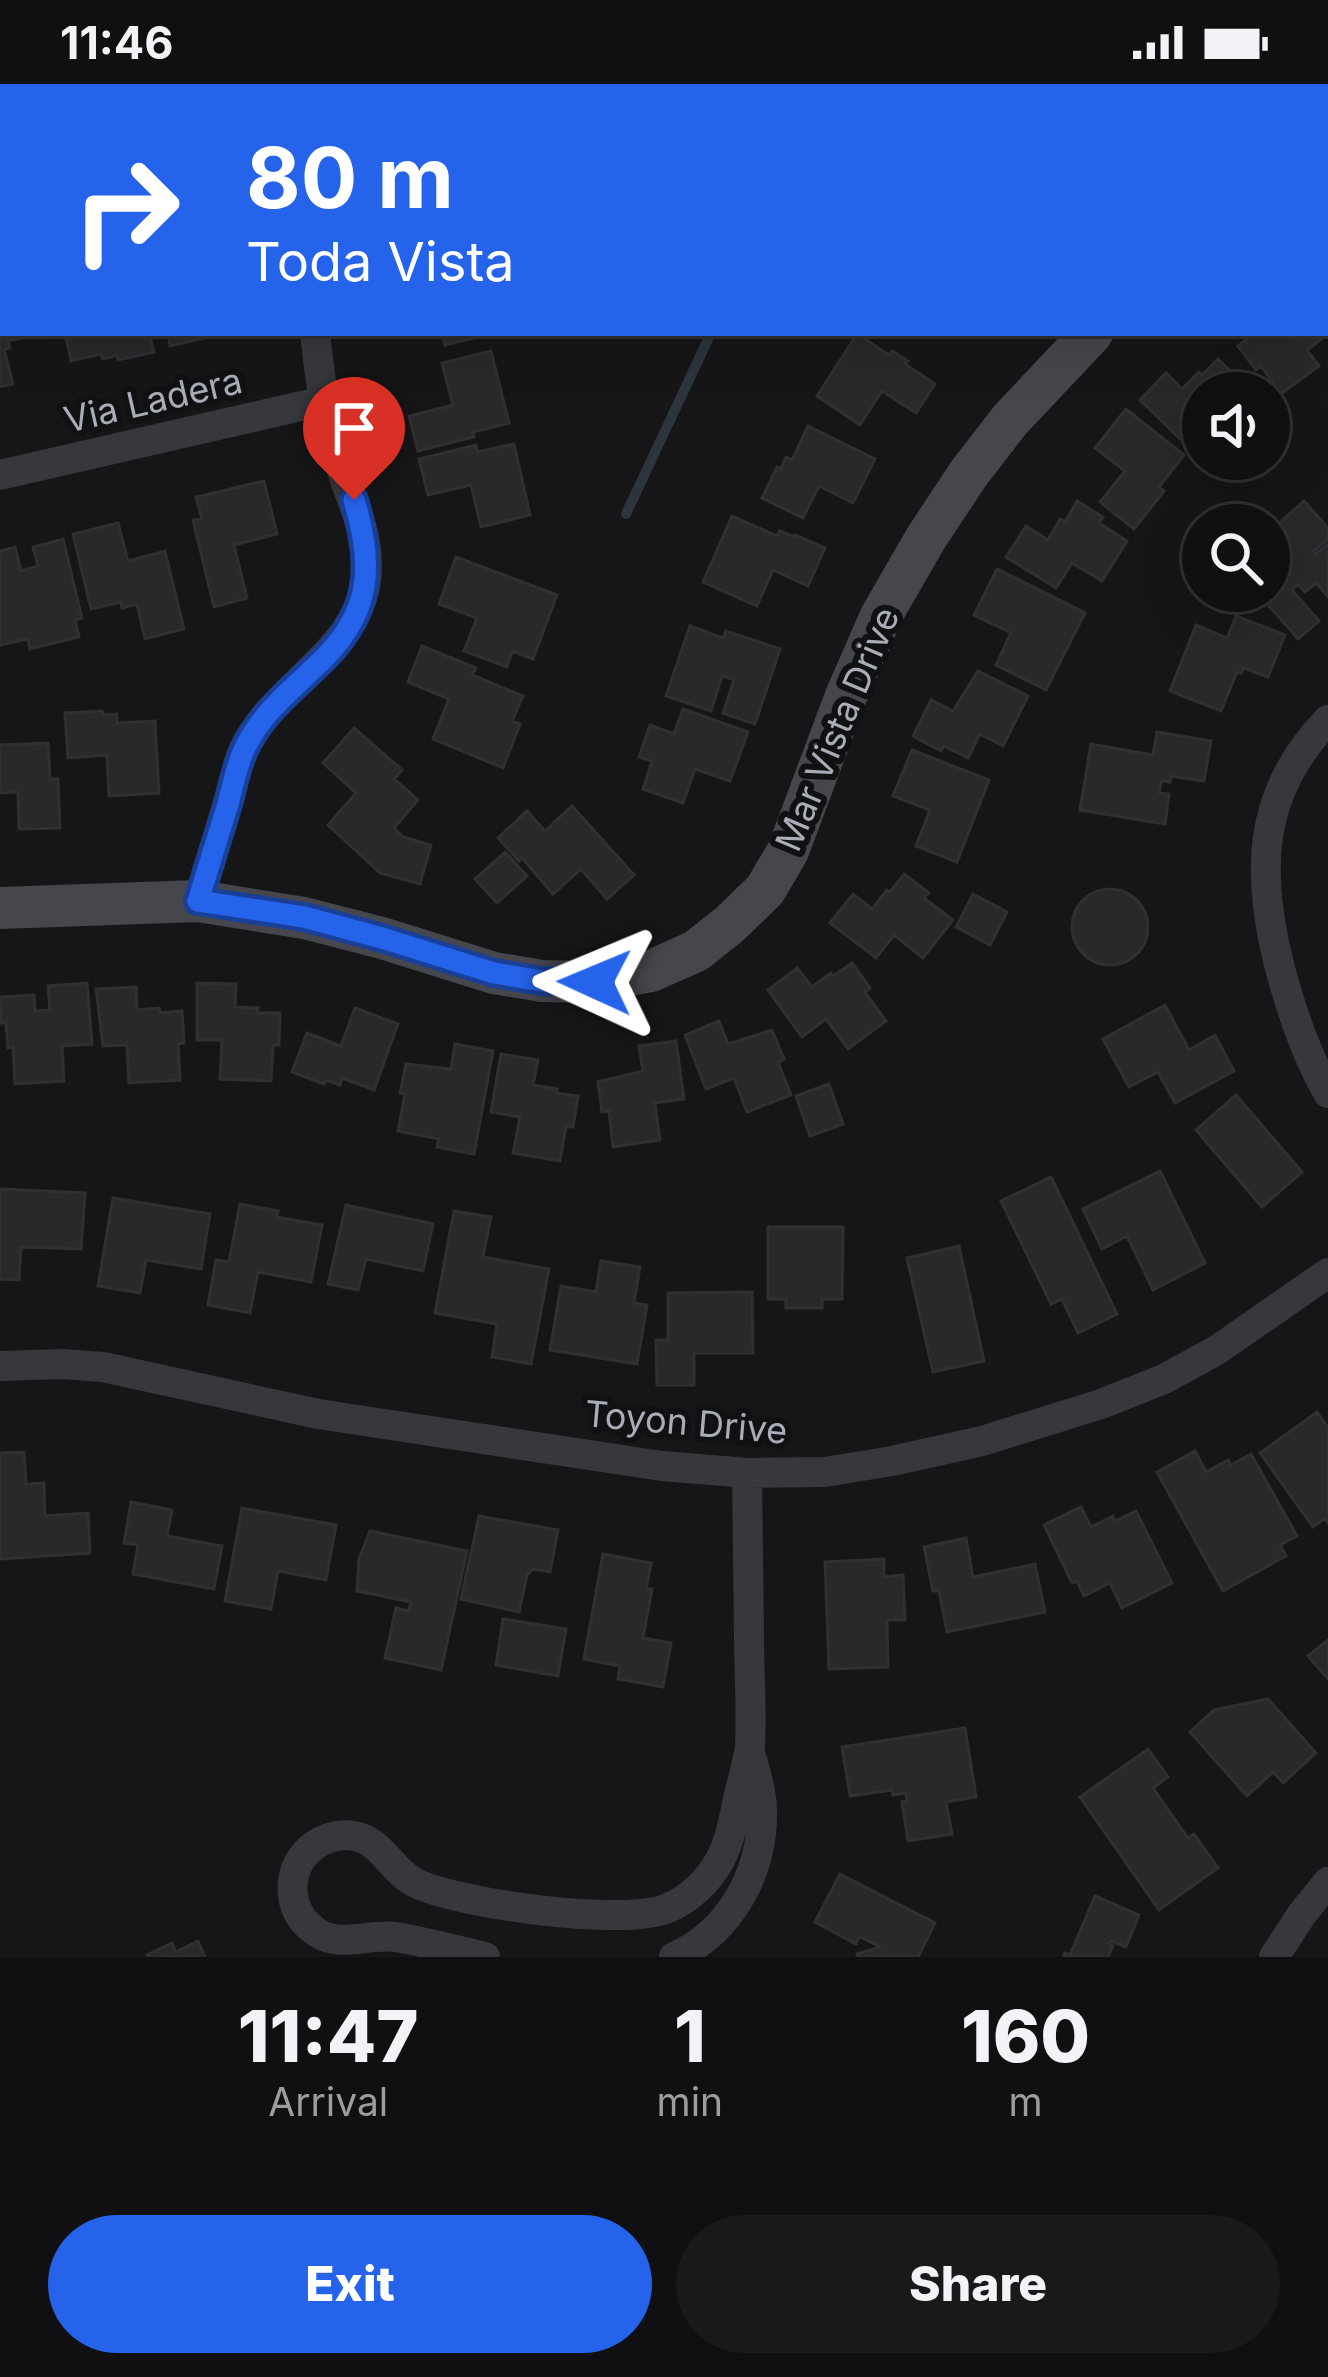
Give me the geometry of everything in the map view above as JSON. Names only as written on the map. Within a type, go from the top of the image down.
[{"type":"street","points":[[198,901],[243,751],[282,696],[334,647],[365,591],[368,564],[363,529],[322,400],[315,336]]},
{"type":"street","name":"Mar Vista Drive","points":[[0,908],[198,901],[304,917],[494,973],[542,981],[595,982],[651,971],[696,951],[765,890],[788,851],[872,636],[926,538],[1010,420],[1089,336]]},
{"type":"street","name":"Via Ladera","points":[[0,475],[322,400]]},
{"type":"street","points":[[1328,720],[1312,736],[1274,808],[1264,880],[1267,914],[1294,1020],[1328,1093]]},
{"type":"street","name":"Toyon Drive","points":[[0,1366],[103,1366],[318,1414],[662,1466],[748,1473],[825,1472],[1003,1436],[1101,1404],[1164,1379],[1217,1350],[1328,1273]]},
{"type":"street","points":[[674,1957],[709,1936],[731,1912],[748,1882],[759,1845],[763,1814],[750,1748],[748,1473]]},
{"type":"street","points":[[485,1957],[395,1937],[349,1941],[315,1933],[295,1905],[295,1870],[316,1843],[350,1835],[381,1850],[405,1876],[438,1891],[587,1916],[666,1910],[707,1880],[721,1858],[733,1828],[750,1748]]},
{"type":"street","points":[[1274,1957],[1328,1882]]},
{"type":"building","points":[[0,336],[30,336],[8,341],[10,348],[4,349],[13,384],[0,387]]},
{"type":"building","points":[[66,336],[150,336],[154,352],[118,360],[117,355],[103,359],[101,354],[71,361]]},
{"type":"building","points":[[168,336],[213,336],[170,346]]},
{"type":"building","points":[[443,336],[482,336],[445,345]]},
{"type":"building","points":[[856,336],[889,355],[892,351],[935,384],[916,413],[882,391],[860,425],[817,396]]},
{"type":"building","points":[[1251,336],[1325,336],[1307,350],[1319,366],[1290,387],[1290,372],[1265,372],[1261,366],[1256,370],[1238,346]]},
{"type":"building","points":[[491,351],[509,423],[418,451],[409,416],[453,405],[442,363]]},
{"type":"building","points":[[1218,359],[1231,372],[1205,372]]},
{"type":"building","points":[[1166,373],[1182,389],[1180,439],[1140,400]]},
{"type":"building","points":[[1126,409],[1182,453],[1159,487],[1164,491],[1134,529],[1100,502],[1125,471],[1095,448]]},
{"type":"building","points":[[808,426],[875,459],[853,503],[819,486],[803,518],[762,498],[777,467],[781,469],[786,457],[792,460]]},
{"type":"building","points":[[514,444],[530,515],[481,527],[471,485],[428,495],[419,459],[476,445],[477,452]]},
{"type":"building","points":[[264,481],[277,534],[234,545],[247,598],[214,607],[193,520],[202,519],[196,497]]},
{"type":"building","points":[[1077,501],[1103,517],[1099,523],[1127,541],[1102,581],[1072,563],[1056,588],[1006,557],[1026,526],[1048,540]]},
{"type":"building","points":[[1304,501],[1328,528],[1328,539],[1314,551],[1328,544],[1328,597],[1316,583],[1305,592],[1298,584],[1292,590],[1319,621],[1298,639],[1274,612],[1290,612],[1290,513]]},
{"type":"building","points":[[732,516],[777,536],[780,531],[825,548],[808,586],[773,570],[757,606],[703,582]]},
{"type":"building","points":[[118,523],[128,561],[165,551],[184,629],[145,639],[137,604],[122,608],[121,602],[91,609],[73,534]]},
{"type":"building","points":[[63,539],[82,618],[75,620],[79,637],[30,649],[28,639],[0,645],[0,551],[15,547],[21,571],[38,566],[33,547]]},
{"type":"building","points":[[456,557],[557,595],[533,659],[512,651],[507,667],[464,651],[477,618],[439,604]]},
{"type":"building","points":[[997,569],[1085,613],[1046,690],[996,665],[1011,633],[974,615]]},
{"type":"building","points":[[1236,616],[1285,635],[1268,677],[1244,668],[1237,672],[1221,711],[1170,691],[1196,625],[1227,638]]},
{"type":"building","points":[[690,626],[723,638],[726,631],[780,649],[755,724],[723,713],[734,680],[722,676],[711,711],[666,696]]},
{"type":"building","points":[[422,646],[476,668],[472,675],[523,696],[512,721],[520,724],[503,768],[433,739],[449,699],[408,682]]},
{"type":"building","points":[[978,671],[1028,696],[1003,746],[980,734],[968,758],[913,736],[931,700],[953,711]]},
{"type":"building","points":[[683,709],[748,732],[730,781],[695,769],[683,803],[643,789],[652,761],[639,757],[650,725],[674,734]]},
{"type":"building","points":[[102,711],[103,715],[117,714],[117,723],[155,721],[159,793],[109,796],[107,755],[68,758],[65,713]]},
{"type":"building","points":[[354,728],[402,770],[394,779],[418,800],[394,828],[403,837],[431,845],[420,884],[380,873],[328,825],[356,793],[323,763]]},
{"type":"building","points":[[1157,732],[1211,741],[1204,781],[1171,776],[1170,782],[1161,781],[1159,793],[1169,794],[1165,824],[1080,810],[1091,744],[1153,755]]},
{"type":"building","points":[[48,743],[50,779],[58,779],[60,828],[19,829],[18,792],[0,793],[0,745]]},
{"type":"building","points":[[912,750],[989,780],[957,862],[916,846],[930,810],[893,796]]},
{"type":"building","points":[[572,806],[634,875],[607,899],[581,869],[553,894],[498,838],[527,811],[545,831]]},
{"type":"building","points":[[505,852],[527,876],[497,903],[475,879]]},
{"type":"building","points":[[904,874],[929,893],[924,898],[953,920],[923,958],[894,935],[876,958],[830,923],[853,894],[872,909]]},
{"type":"building","points":[[1110,889],[1137,900],[1148,927],[1137,954],[1110,965],[1083,954],[1072,927],[1083,900]]},
{"type":"building","points":[[973,894],[1007,912],[990,945],[956,927]]},
{"type":"building","points":[[852,963],[886,1021],[848,1049],[826,1019],[802,1037],[768,990],[797,968],[812,987]]},
{"type":"building","points":[[87,983],[92,1044],[62,1046],[64,1081],[15,1084],[13,1047],[8,1048],[6,1023],[1,1023],[0,997],[34,995],[35,1011],[50,1010],[48,986]]},
{"type":"building","points":[[197,983],[236,984],[235,1007],[280,1013],[271,1081],[220,1079],[222,1040],[197,1040]]},
{"type":"building","points":[[136,987],[137,1010],[182,1011],[180,1080],[129,1083],[127,1045],[103,1046],[96,989]]},
{"type":"building","points":[[1165,1005],[1189,1050],[1215,1035],[1234,1071],[1175,1103],[1158,1072],[1129,1087],[1103,1039]]},
{"type":"building","points":[[355,1008],[398,1024],[374,1090],[342,1078],[340,1085],[326,1080],[324,1084],[292,1072],[307,1033],[341,1046]]},
{"type":"building","points":[[719,1021],[728,1044],[772,1030],[791,1095],[747,1112],[734,1078],[706,1089],[685,1035]]},
{"type":"building","points":[[676,1041],[684,1099],[655,1103],[660,1140],[613,1147],[609,1111],[602,1112],[598,1082],[643,1071],[639,1046]]},
{"type":"building","points":[[455,1044],[493,1051],[474,1154],[437,1147],[439,1139],[398,1131],[406,1064],[451,1069]]},
{"type":"building","points":[[501,1054],[538,1060],[533,1085],[578,1096],[560,1161],[513,1153],[520,1117],[491,1112]]},
{"type":"building","points":[[829,1084],[843,1124],[810,1136],[796,1096]]},
{"type":"building","points":[[1236,1095],[1302,1172],[1262,1207],[1196,1130]]},
{"type":"building","points":[[1160,1171],[1205,1263],[1153,1290],[1127,1236],[1102,1249],[1083,1209]]},
{"type":"building","points":[[1051,1177],[1117,1314],[1078,1333],[1062,1299],[1051,1304],[1001,1201]]},
{"type":"building","points":[[0,1189],[85,1193],[81,1249],[21,1247],[19,1280],[0,1279]]},
{"type":"building","points":[[113,1198],[210,1214],[201,1269],[146,1260],[140,1293],[98,1286]]},
{"type":"building","points":[[240,1204],[278,1211],[276,1217],[322,1225],[311,1282],[258,1272],[250,1313],[208,1305],[216,1260],[229,1262]]},
{"type":"building","points":[[346,1205],[433,1224],[423,1271],[366,1259],[358,1290],[328,1284]]},
{"type":"building","points":[[454,1211],[491,1217],[483,1257],[549,1269],[531,1364],[492,1357],[497,1324],[435,1313]]},
{"type":"building","points":[[768,1227],[843,1227],[842,1299],[822,1299],[822,1308],[786,1308],[786,1299],[768,1299]]},
{"type":"building","points":[[959,1246],[984,1361],[933,1372],[907,1258]]},
{"type":"building","points":[[601,1261],[640,1267],[634,1303],[647,1305],[637,1364],[550,1350],[561,1286],[596,1292]]},
{"type":"building","points":[[752,1292],[753,1353],[694,1353],[694,1385],[657,1385],[656,1340],[668,1340],[668,1293]]},
{"type":"building","points":[[1317,1412],[1328,1428],[1328,1523],[1325,1518],[1313,1527],[1260,1453]]},
{"type":"building","points":[[1195,1451],[1206,1472],[1251,1454],[1297,1536],[1280,1545],[1286,1556],[1223,1591],[1157,1472]]},
{"type":"building","points":[[24,1452],[26,1484],[44,1483],[45,1516],[88,1513],[90,1553],[0,1559],[0,1453]]},
{"type":"building","points":[[131,1502],[172,1510],[167,1536],[222,1546],[214,1589],[133,1574],[138,1545],[124,1543]]},
{"type":"building","points":[[1081,1507],[1091,1527],[1136,1511],[1172,1583],[1122,1608],[1110,1583],[1084,1596],[1077,1581],[1072,1583],[1044,1525]]},
{"type":"building","points":[[242,1508],[336,1525],[326,1580],[278,1571],[271,1609],[225,1601]]},
{"type":"building","points":[[479,1516],[558,1530],[550,1572],[533,1569],[527,1575],[519,1612],[461,1599]]},
{"type":"building","points":[[370,1531],[467,1551],[441,1670],[385,1658],[396,1608],[408,1611],[411,1602],[357,1591],[359,1559]]},
{"type":"building","points":[[966,1538],[973,1577],[1035,1564],[1045,1612],[947,1632],[924,1547]]},
{"type":"building","points":[[603,1554],[651,1563],[646,1589],[652,1589],[643,1638],[671,1643],[663,1687],[618,1679],[620,1666],[584,1659]]},
{"type":"building","points":[[884,1559],[884,1577],[903,1575],[905,1620],[887,1620],[888,1667],[829,1669],[825,1562]]},
{"type":"building","points":[[503,1619],[566,1629],[558,1676],[496,1665]]},
{"type":"building","points":[[1328,1640],[1328,1679],[1308,1656]]},
{"type":"building","points":[[1268,1699],[1316,1753],[1283,1783],[1273,1772],[1247,1796],[1190,1732],[1214,1710]]},
{"type":"building","points":[[965,1728],[976,1797],[946,1802],[952,1834],[908,1841],[902,1802],[907,1801],[906,1793],[893,1795],[892,1790],[850,1796],[842,1747]]},
{"type":"building","points":[[1148,1749],[1168,1777],[1153,1788],[1188,1838],[1194,1834],[1218,1868],[1159,1910],[1080,1797]]},
{"type":"building","points":[[840,1874],[935,1923],[918,1957],[858,1957],[880,1947],[859,1936],[856,1944],[815,1922]]},
{"type":"building","points":[[1095,1896],[1139,1915],[1126,1947],[1111,1941],[1108,1957],[1063,1957],[1070,1955]]},
{"type":"building","points":[[198,1941],[205,1957],[147,1955],[172,1943],[176,1952]]},
{"type":"waterway","points":[[626,514],[710,336]]},
{"type":"route","points":[[354,500],[368,564],[365,591],[334,647],[282,696],[243,751],[198,901],[304,917],[494,973],[542,981],[595,982]]}]
